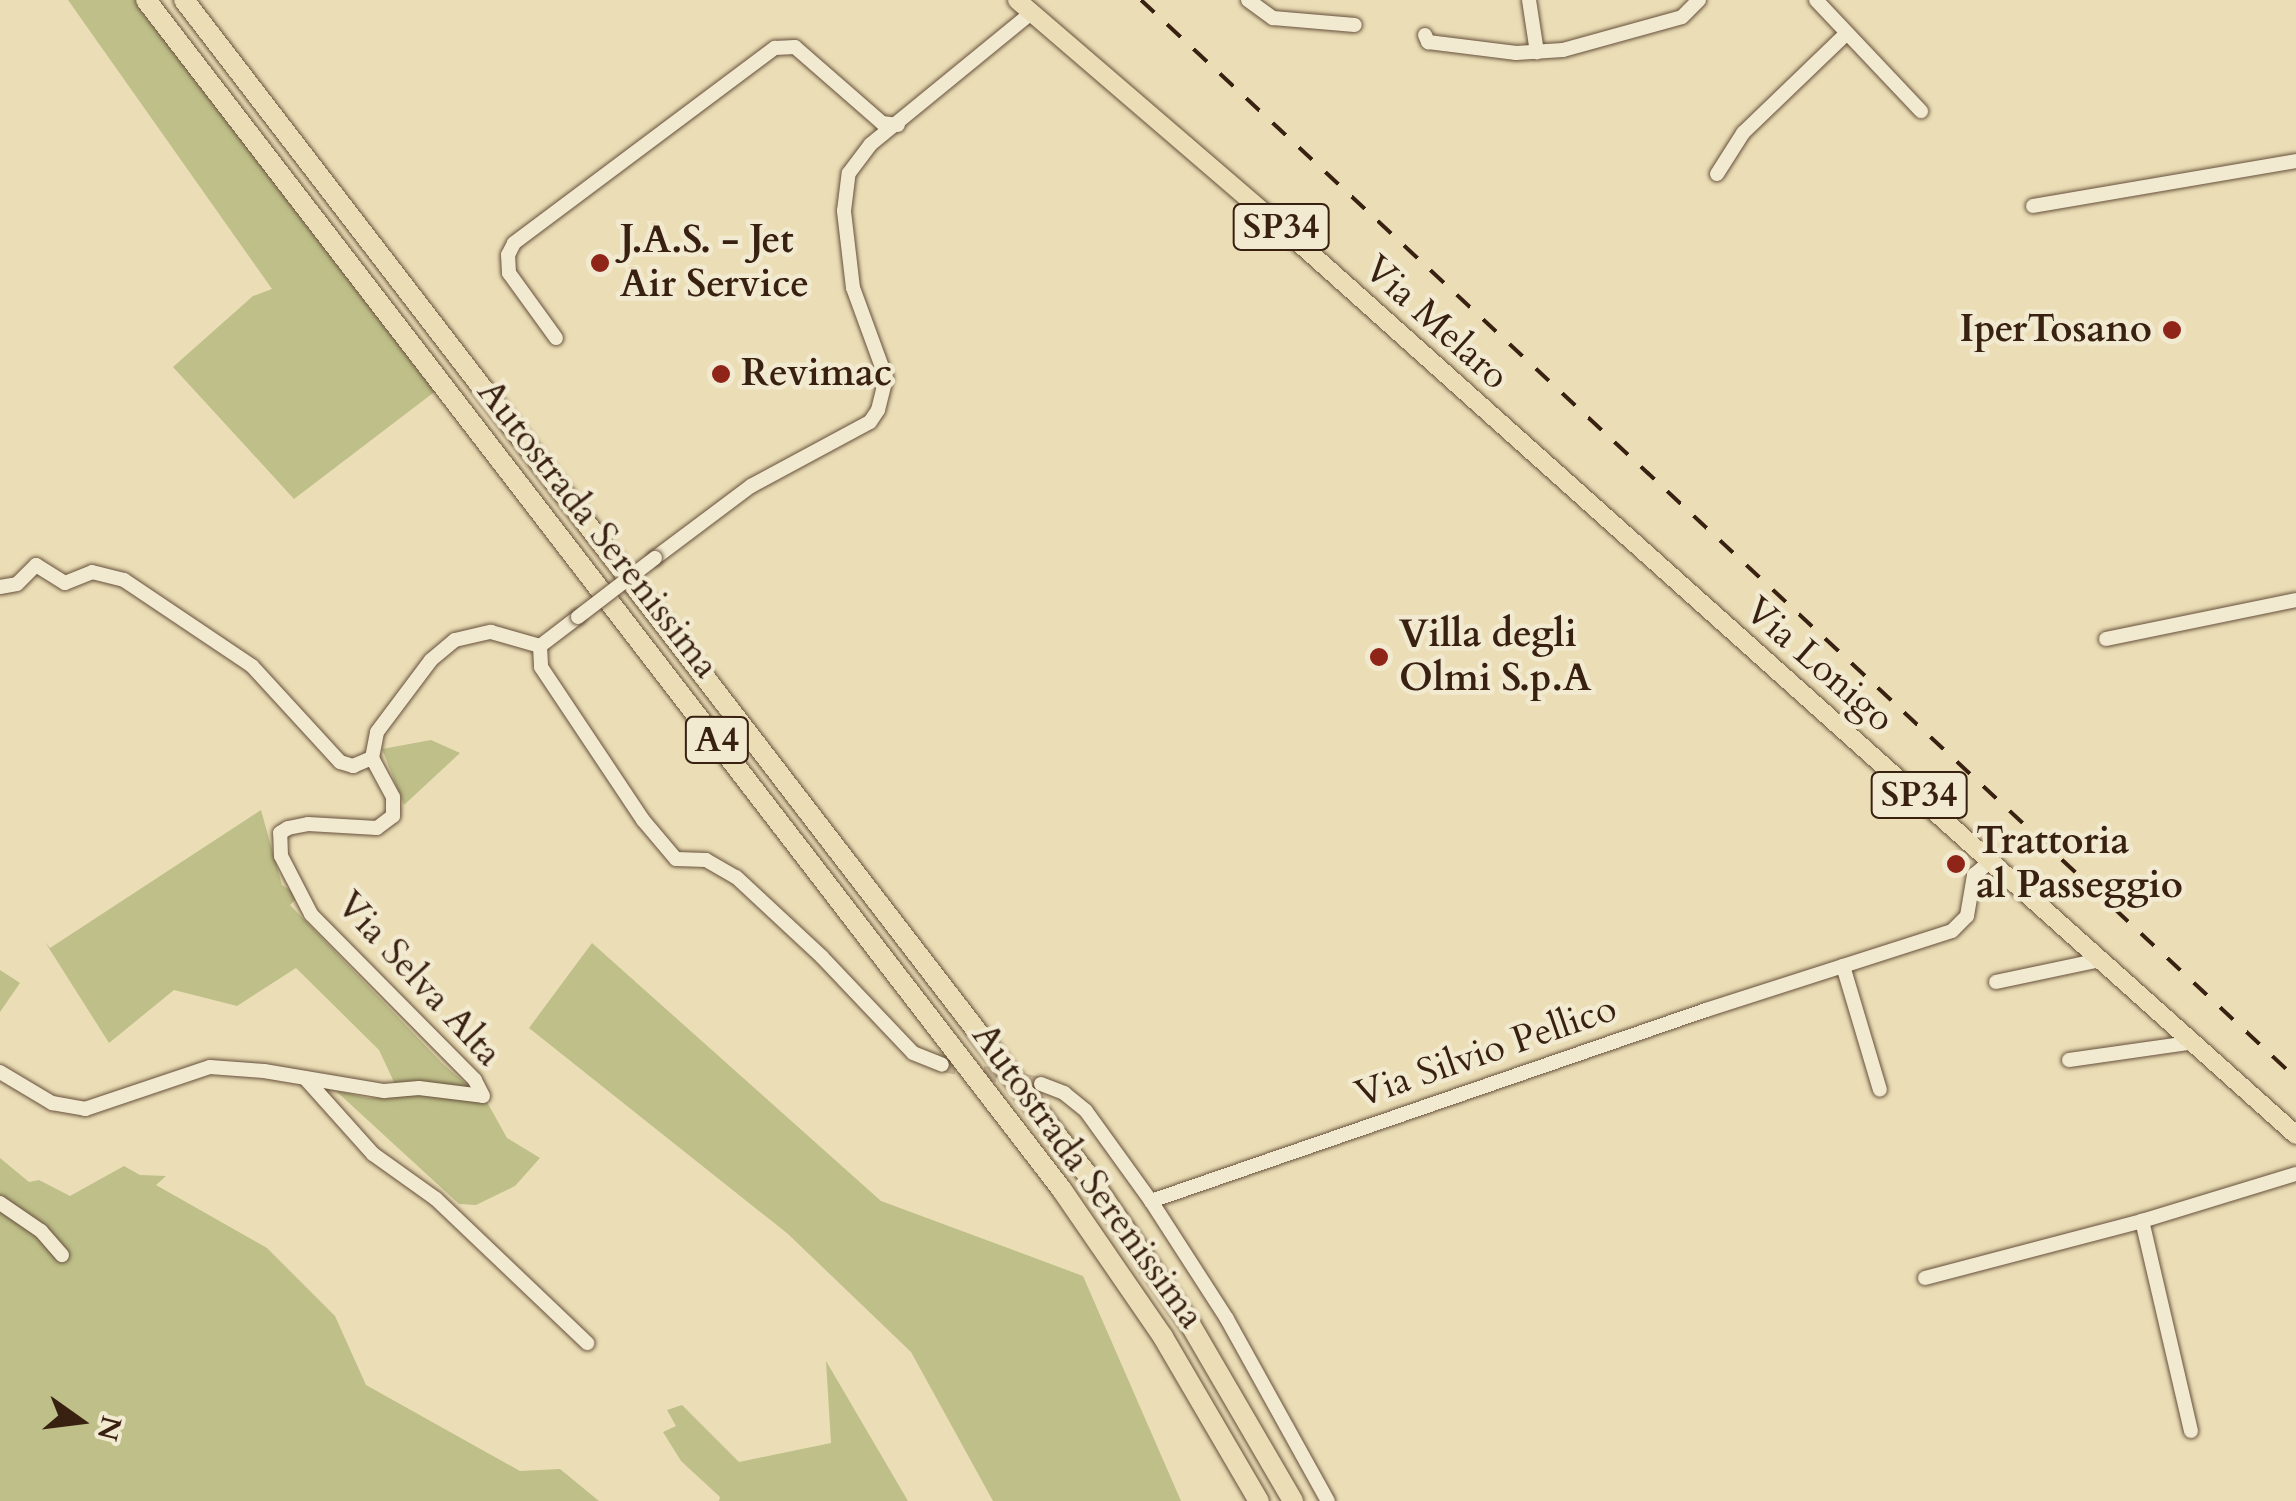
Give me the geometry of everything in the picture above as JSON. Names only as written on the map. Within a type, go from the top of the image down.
[{"type":"highway","name":"Autostrada Serenissima","points":[[146,0],[1062,1190],[1162,1337],[1259,1501]]},
{"type":"highway","name":"Autostrada Serenissima","points":[[184,0],[1090,1178],[1190,1324],[1293,1501]]},
{"type":"main road","name":"Via Melaro","points":[[1017,0],[1166,125],[1539,459]]},
{"type":"main road","name":"Via Lonigo","points":[[1539,459],[2296,1134]]},
{"type":"street","points":[[1248,0],[1273,18],[1355,25]]},
{"type":"street","points":[[1529,0],[1537,52]]},
{"type":"street","points":[[1425,35],[1428,42],[1537,52],[1639,31],[1682,17],[1699,0]]},
{"type":"street","points":[[1816,0],[1921,111]]},
{"type":"street","points":[[540,646],[752,486],[852,435],[878,410],[886,378],[853,288],[846,188],[860,156],[1032,12]]},
{"type":"street","points":[[1717,174],[1743,133],[1846,34]]},
{"type":"street","points":[[556,338],[509,273],[508,255],[514,243],[775,48],[795,47],[882,123],[898,124]]},
{"type":"street","points":[[2033,206],[2296,161]]},
{"type":"street","points":[[0,587],[18,584],[36,565],[65,583],[92,572],[124,580],[252,666],[340,762],[353,766],[372,758],[377,732],[431,660],[455,640],[491,632],[540,646]]},
{"type":"street","points":[[2106,639],[2296,600]]},
{"type":"street","points":[[540,646],[541,667],[643,820],[676,858],[706,860],[736,877],[822,957],[913,1054],[942,1066]]},
{"type":"street","name":"Via Selva Alta","points":[[0,1072],[52,1104],[85,1109],[210,1068],[392,1092],[419,1088],[469,1098],[484,1094],[380,980],[311,914],[281,856],[280,833],[288,828],[308,824],[377,828],[394,816],[393,797],[372,758]]},
{"type":"street","name":"Via Silvio Pellico","points":[[1151,1201],[1952,931],[1967,916],[1974,874],[1992,860]]},
{"type":"street","points":[[1996,982],[2100,960]]},
{"type":"street","points":[[1844,966],[1880,1090]]},
{"type":"street","points":[[2068,1060],[2195,1042]]},
{"type":"street","points":[[305,1078],[373,1154],[436,1199],[588,1343]]},
{"type":"street","points":[[1041,1084],[1064,1093],[1086,1111],[1151,1201],[1227,1319],[1328,1501]]},
{"type":"street","points":[[1924,1278],[2142,1221],[2296,1174]]},
{"type":"street","points":[[0,1203],[41,1232],[62,1256]]},
{"type":"street","points":[[2142,1221],[2190,1431]]},
{"type":"green space","points":[[68,0],[138,0],[437,390],[294,499],[173,367],[253,296],[272,289]]},
{"type":"green space","points":[[431,740],[460,753],[404,805],[382,749]]},
{"type":"green space","points":[[261,810],[282,885],[299,896],[290,905],[443,1064],[487,1102],[507,1138],[540,1158],[515,1186],[476,1205],[459,1204],[336,1091],[368,1098],[401,1097],[379,1050],[296,968],[237,1006],[174,990],[109,1043],[45,942],[50,948]]},
{"type":"green space","points":[[592,943],[881,1201],[1083,1276],[1181,1501],[993,1501],[911,1352],[788,1234],[529,1028]]},
{"type":"green space","points":[[0,970],[20,983],[0,1012]]},
{"type":"green space","points":[[0,1158],[29,1182],[39,1180],[70,1196],[124,1166],[140,1175],[166,1176],[156,1185],[267,1248],[335,1316],[366,1385],[520,1471],[560,1469],[599,1501],[0,1501]]},
{"type":"green space","points":[[826,1361],[908,1501],[719,1501],[720,1497],[681,1461],[663,1432],[676,1426],[667,1410],[682,1405],[739,1462],[831,1443]]},
{"type":"tunnel","points":[[942,1065],[1041,1084]]},
{"type":"railway","points":[[1141,0],[2296,1078]]},
{"type":"place","name":"J.A.S. - Jet Air Service","points":[[600,263]]},
{"type":"place","name":"IperTosano","points":[[2172,330]]},
{"type":"place","name":"Revimac","points":[[721,374]]},
{"type":"place","name":"Villa degli Olmi S.p.A","points":[[1379,657]]},
{"type":"place","name":"Trattoria al Passeggio","points":[[1956,864]]}]
